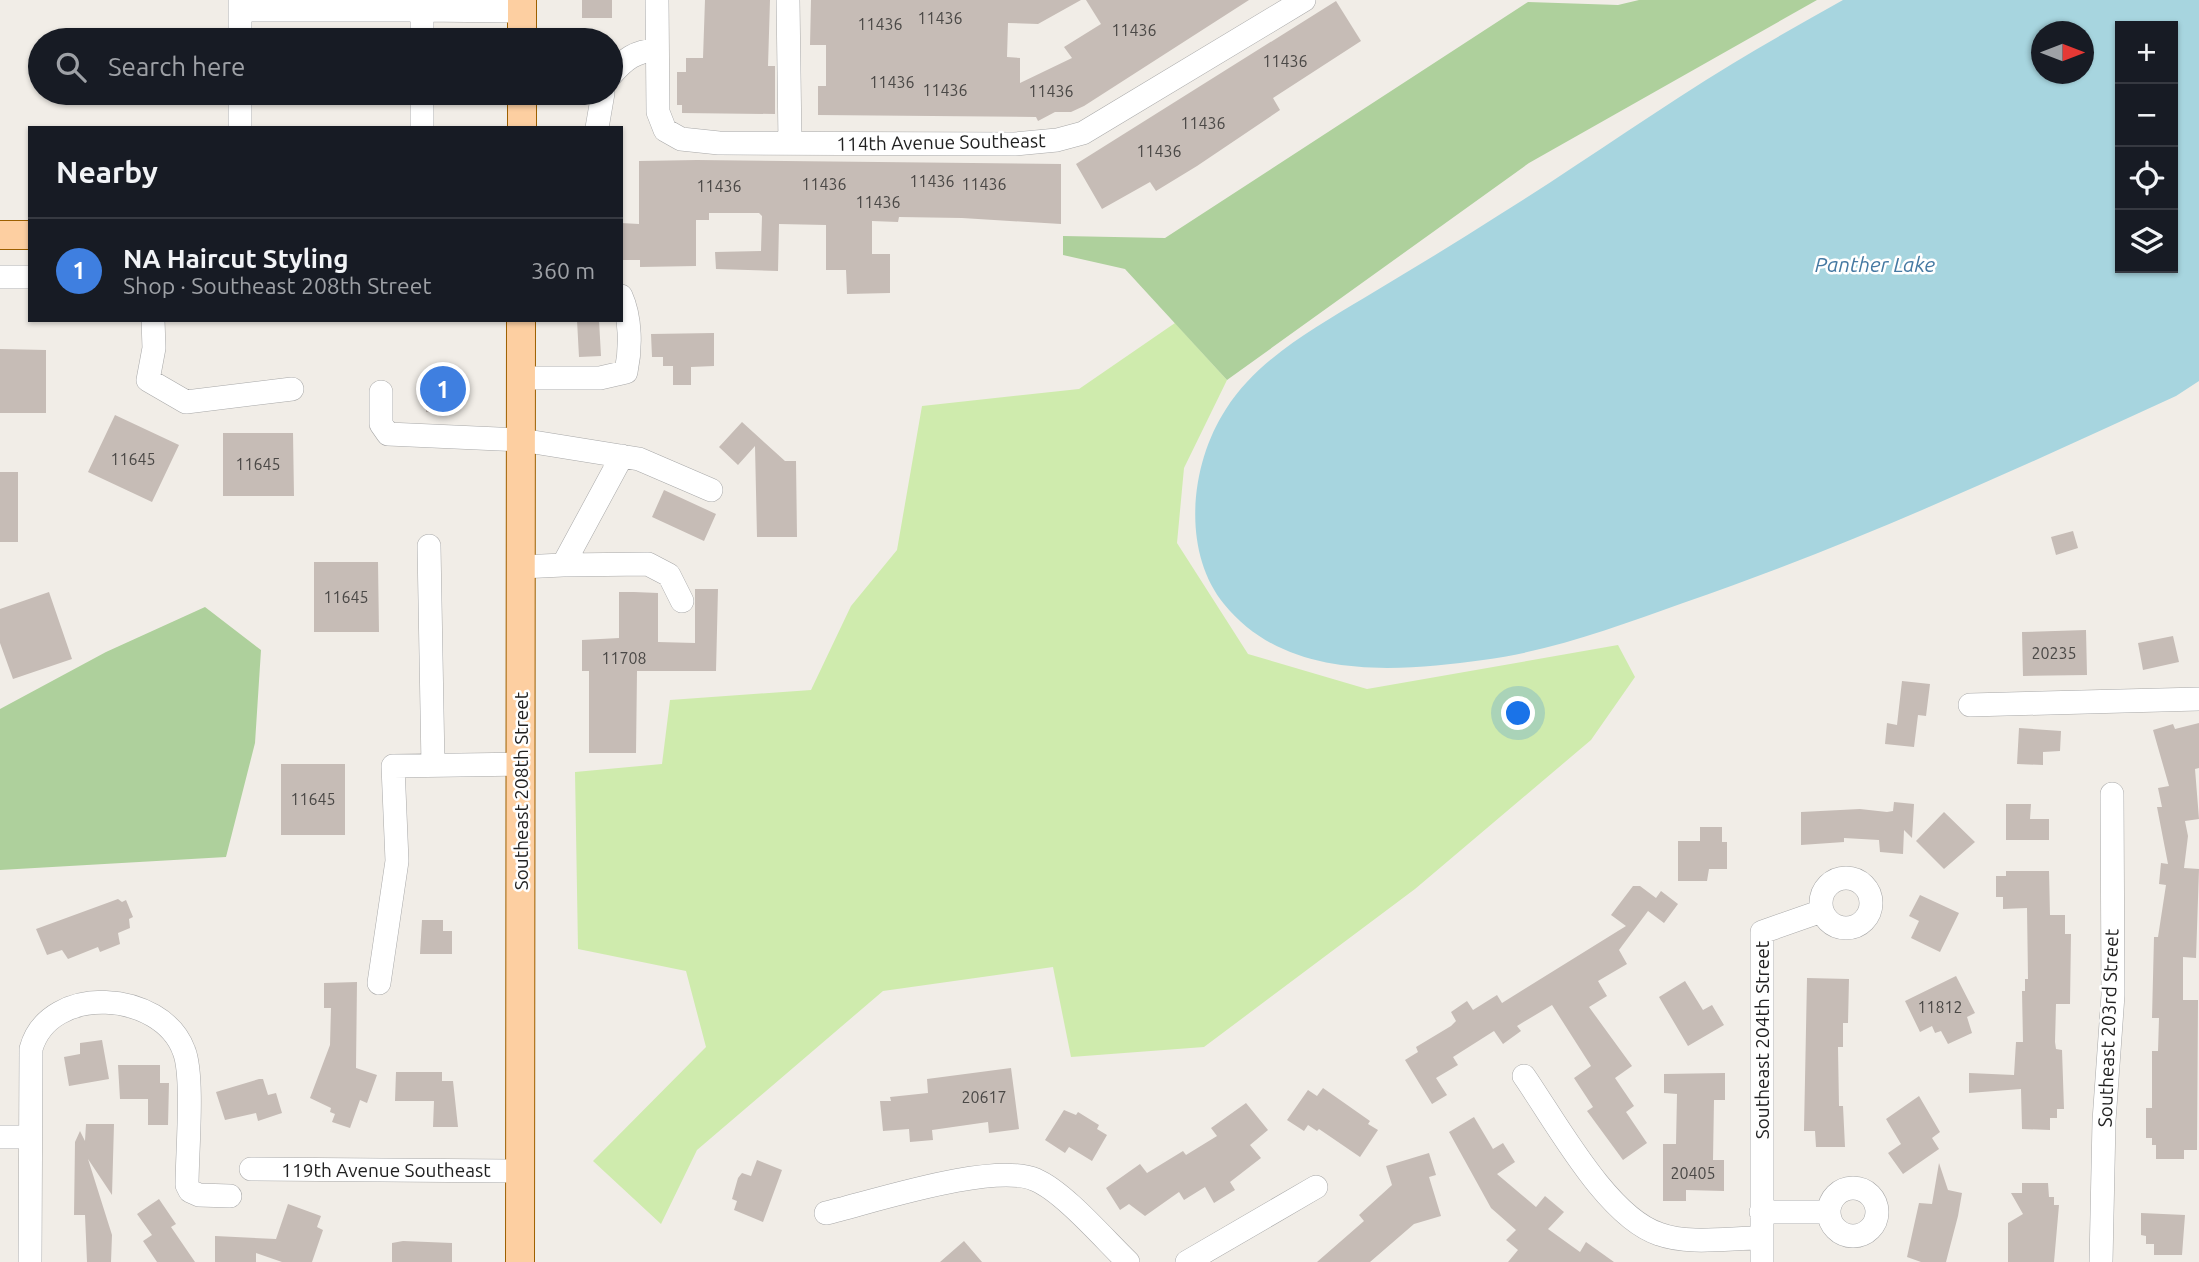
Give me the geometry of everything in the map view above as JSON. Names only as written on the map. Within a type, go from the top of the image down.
[{"type":"main road","points":[[522,5],[522,28]]},
{"type":"main road","points":[[522,105],[522,126]]},
{"type":"main road","points":[[0,234],[28,235]]},
{"type":"main road","name":"Southeast 208th Street","points":[[520,1262],[521,322]]},
{"type":"street","points":[[623,60],[642,51],[657,50],[657,0]]},
{"type":"street","points":[[788,0],[790,143]]},
{"type":"street","name":"114th Avenue Southeast","points":[[657,50],[658,112],[662,126],[668,134],[701,142],[1015,144],[1070,138],[1102,124],[1304,0]]},
{"type":"street","points":[[240,28],[240,5],[422,10],[522,5]]},
{"type":"street","points":[[422,10],[422,28]]},
{"type":"street","points":[[240,105],[240,126]]},
{"type":"street","points":[[422,105],[422,126]]},
{"type":"street","points":[[597,126],[601,105]]},
{"type":"street","points":[[0,277],[28,277]]},
{"type":"street","points":[[521,378],[600,379],[626,372],[630,353],[623,300]]},
{"type":"street","points":[[153,322],[154,348],[148,380],[186,402],[292,389]]},
{"type":"street","points":[[381,392],[381,424],[388,435],[521,440],[622,456],[639,459],[711,490]]},
{"type":"street","points":[[563,565],[622,456]]},
{"type":"street","points":[[429,546],[433,765]]},
{"type":"street","points":[[521,567],[648,564],[669,575],[682,601]]},
{"type":"street","points":[[1970,705],[2199,699]]},
{"type":"street","points":[[379,983],[397,861],[393,766],[521,764]]},
{"type":"street","name":"Southeast 203rd Street","points":[[2101,1262],[2104,1121],[2113,995],[2112,794]]},
{"type":"street","name":"Southeast 204th Street","points":[[1762,1262],[1762,932],[1822,911]]},
{"type":"street","points":[[30,1262],[31,1060],[34,1036],[42,1025],[61,1010],[86,1004],[113,1004],[144,1011],[167,1026],[180,1043],[188,1075],[187,1185],[190,1191],[199,1195],[230,1196]]},
{"type":"street","points":[[1524,1076],[1609,1199],[1642,1227],[1660,1235],[1685,1238],[1761,1238]]},
{"type":"street","points":[[0,1137],[29,1137]]},
{"type":"street","name":"119th Avenue Southeast","points":[[251,1169],[521,1171]]},
{"type":"street","points":[[826,1213],[982,1176],[1023,1175],[1050,1188],[1128,1262]]},
{"type":"street","points":[[1187,1262],[1317,1187]]},
{"type":"street","points":[[1761,1212],[1829,1212]]},
{"type":"green space","points":[[1639,0],[1817,0],[1529,163],[1227,380],[1125,269],[1063,255],[1063,236],[1165,238],[1528,2],[1618,5]]},
{"type":"green space","points":[[1175,323],[1227,380],[1184,468],[1177,543],[1248,654],[1367,689],[1618,645],[1635,677],[1591,740],[1415,889],[1204,1047],[1071,1057],[1053,967],[883,991],[697,1150],[661,1224],[593,1161],[706,1047],[686,971],[578,949],[575,772],[662,764],[670,700],[811,690],[851,606],[897,550],[922,406],[1079,389]]},
{"type":"green space","points":[[205,607],[261,650],[255,743],[226,857],[0,870],[0,709],[106,652]]},
{"type":"water","name":"Panther Lake","points":[[1843,0],[2199,0],[2199,381],[2176,396],[2115,424],[1870,532],[1746,581],[1609,629],[1534,651],[1449,664],[1379,668],[1310,659],[1278,647],[1249,629],[1224,604],[1210,583],[1196,534],[1195,507],[1204,455],[1226,409],[1239,391],[1288,346],[1482,226],[1759,48]]},
{"type":"building","points":[[582,0],[612,0],[612,18],[582,18]]},
{"type":"building","points":[[705,0],[770,0],[768,66],[775,66],[775,114],[682,113],[682,105],[677,105],[677,72],[686,72],[686,58],[703,58]]},
{"type":"building","points":[[811,0],[1081,0],[1038,24],[1008,23],[1007,57],[1020,58],[1020,83],[1072,58],[1064,47],[1101,24],[1086,0],[1249,0],[1084,106],[1071,112],[1055,112],[1038,121],[1036,117],[818,115],[818,86],[826,86],[826,45],[810,45]]},
{"type":"building","points":[[1336,1],[1361,41],[1273,98],[1280,110],[1197,166],[1156,191],[1150,182],[1102,209],[1076,164]]},
{"type":"building","points":[[639,161],[1061,164],[1061,224],[899,217],[898,222],[872,221],[872,254],[890,254],[890,293],[847,294],[846,270],[826,270],[826,225],[779,224],[778,271],[716,269],[715,252],[761,251],[762,216],[759,213],[709,213],[709,220],[696,220],[696,266],[640,267],[640,260],[623,260],[623,223],[639,224]]},
{"type":"building","points":[[577,322],[599,322],[601,356],[579,357]]},
{"type":"building","points":[[714,333],[714,366],[691,367],[691,385],[673,385],[673,366],[663,366],[663,357],[652,357],[651,334]]},
{"type":"building","points":[[0,349],[46,350],[46,413],[0,413]]},
{"type":"building","points":[[427,369],[458,370],[457,405],[450,405],[450,413],[426,412]]},
{"type":"building","points":[[115,415],[179,445],[152,502],[88,472]]},
{"type":"building","points":[[742,422],[785,461],[796,461],[797,537],[757,537],[755,446],[738,465],[719,447]]},
{"type":"building","points":[[223,433],[293,433],[294,496],[223,496]]},
{"type":"building","points":[[0,472],[18,472],[18,542],[0,542]]},
{"type":"building","points":[[664,490],[716,514],[704,541],[652,517]]},
{"type":"building","points":[[2073,531],[2078,548],[2056,555],[2051,537]]},
{"type":"building","points":[[314,562],[378,562],[379,632],[314,632]]},
{"type":"building","points":[[695,589],[718,589],[716,671],[637,671],[636,753],[589,753],[589,671],[582,671],[582,640],[619,638],[619,592],[634,592],[658,593],[658,642],[695,643]]},
{"type":"building","points":[[49,592],[72,659],[13,679],[0,643],[0,609]]},
{"type":"building","points":[[2086,630],[2087,675],[2023,676],[2022,632]]},
{"type":"building","points":[[2173,636],[2179,662],[2143,670],[2138,643]]},
{"type":"building","points":[[1902,681],[1930,684],[1926,716],[1918,715],[1914,747],[1885,744],[1887,723],[1897,725]]},
{"type":"building","points":[[2199,723],[2199,768],[2195,769],[2199,819],[2185,821],[2188,836],[2184,868],[2199,869],[2196,958],[2183,957],[2183,1000],[2198,1000],[2197,1150],[2184,1150],[2184,1159],[2156,1159],[2156,1145],[2152,1145],[2152,1138],[2146,1138],[2146,1108],[2152,1108],[2152,1051],[2158,1051],[2159,1018],[2152,1018],[2154,937],[2158,937],[2166,885],[2159,884],[2161,863],[2168,864],[2157,807],[2162,807],[2158,788],[2169,786],[2153,730],[2173,724],[2175,729]]},
{"type":"building","points":[[2019,728],[2061,731],[2060,751],[2043,752],[2043,765],[2017,764]]},
{"type":"building","points":[[281,764],[345,764],[345,835],[281,835]]},
{"type":"building","points":[[1894,802],[1914,804],[1912,838],[1904,830],[1903,854],[1880,852],[1879,840],[1844,838],[1844,842],[1801,845],[1801,812],[1860,809],[1887,812],[1893,811]]},
{"type":"building","points":[[2006,804],[2031,804],[2030,819],[2049,819],[2049,840],[2006,840]]},
{"type":"building","points":[[1944,812],[1975,842],[1944,869],[1916,841]]},
{"type":"building","points":[[1700,827],[1722,827],[1722,842],[1727,842],[1727,869],[1709,869],[1707,881],[1678,881],[1678,841],[1700,841]]},
{"type":"building","points":[[2006,871],[2049,871],[2050,915],[2065,915],[2065,934],[2071,934],[2070,1004],[2056,1004],[2055,1042],[2056,1049],[2062,1050],[2064,1109],[2057,1109],[2057,1118],[2050,1118],[2050,1130],[2022,1129],[2021,1089],[1969,1093],[1969,1073],[2014,1075],[2016,1042],[2023,1042],[2022,991],[2025,991],[2025,979],[2028,979],[2027,908],[2003,909],[2003,897],[1996,897],[1996,876],[2006,876]]},
{"type":"building","points":[[1633,886],[1640,886],[1656,898],[1661,891],[1678,904],[1664,923],[1648,911],[1619,950],[1627,964],[1598,981],[1607,996],[1589,1007],[1632,1066],[1615,1078],[1634,1106],[1626,1112],[1647,1143],[1623,1160],[1587,1111],[1593,1107],[1574,1078],[1591,1066],[1552,1005],[1517,1026],[1521,1031],[1503,1044],[1494,1031],[1453,1057],[1458,1065],[1436,1078],[1447,1095],[1432,1104],[1405,1060],[1418,1052],[1416,1047],[1451,1026],[1456,1021],[1451,1012],[1467,1001],[1473,1010],[1497,995],[1502,1003],[1626,926],[1611,915]]},
{"type":"building","points":[[1920,895],[1959,913],[1940,952],[1911,938],[1919,921],[1909,916]]},
{"type":"building","points":[[118,899],[122,902],[126,900],[133,917],[129,919],[130,928],[118,933],[120,944],[100,952],[98,947],[68,959],[62,950],[47,955],[36,929]]},
{"type":"building","points":[[422,920],[443,920],[443,931],[452,931],[452,954],[420,954]]},
{"type":"building","points":[[1956,976],[1975,1013],[1967,1017],[1972,1033],[1948,1044],[1941,1031],[1935,1033],[1932,1026],[1920,1032],[1905,1001]]},
{"type":"building","points":[[1807,978],[1849,979],[1848,1023],[1843,1023],[1843,1047],[1838,1047],[1839,1106],[1843,1106],[1845,1147],[1816,1147],[1815,1131],[1804,1131]]},
{"type":"building","points":[[1685,981],[1703,1010],[1712,1005],[1724,1025],[1688,1046],[1659,997]]},
{"type":"building","points":[[357,982],[356,1068],[377,1075],[367,1103],[360,1100],[350,1128],[332,1122],[335,1114],[330,1112],[331,1108],[310,1098],[330,1045],[331,1008],[324,1008],[324,983]]},
{"type":"building","points":[[102,1040],[109,1079],[69,1086],[64,1057],[80,1054],[80,1043]]},
{"type":"building","points":[[118,1065],[160,1065],[160,1083],[169,1083],[168,1125],[148,1125],[148,1099],[120,1099]]},
{"type":"building","points":[[1011,1068],[1019,1129],[989,1133],[988,1122],[932,1130],[933,1140],[910,1142],[909,1129],[883,1131],[880,1101],[891,1101],[890,1097],[928,1093],[927,1079]]},
{"type":"building","points":[[396,1072],[442,1072],[442,1081],[453,1081],[458,1127],[433,1127],[434,1101],[395,1101]]},
{"type":"building","points":[[1725,1073],[1725,1100],[1714,1100],[1713,1160],[1724,1160],[1724,1191],[1686,1190],[1686,1201],[1663,1201],[1663,1144],[1676,1144],[1677,1094],[1664,1093],[1664,1074]]},
{"type":"building","points":[[263,1079],[268,1095],[276,1093],[282,1113],[258,1121],[256,1113],[225,1120],[216,1092]]},
{"type":"building","points":[[1323,1088],[1370,1121],[1368,1124],[1378,1130],[1360,1157],[1319,1129],[1317,1131],[1308,1125],[1304,1131],[1287,1120],[1308,1090],[1317,1096]]},
{"type":"building","points":[[1919,1096],[1940,1132],[1932,1138],[1939,1149],[1903,1174],[1888,1153],[1901,1144],[1886,1119]]},
{"type":"building","points":[[1246,1103],[1268,1130],[1250,1145],[1261,1158],[1230,1182],[1235,1190],[1214,1203],[1205,1187],[1184,1200],[1179,1192],[1145,1216],[1129,1204],[1120,1210],[1106,1188],[1140,1164],[1147,1173],[1183,1151],[1186,1155],[1217,1136],[1211,1128]]},
{"type":"building","points":[[1064,1110],[1076,1115],[1078,1112],[1099,1125],[1097,1129],[1107,1135],[1092,1161],[1069,1147],[1065,1153],[1045,1140]]},
{"type":"building","points":[[1474,1117],[1493,1149],[1503,1143],[1515,1162],[1497,1174],[1536,1207],[1545,1196],[1564,1212],[1548,1229],[1580,1252],[1586,1242],[1614,1262],[1508,1262],[1518,1250],[1506,1240],[1516,1230],[1491,1208],[1449,1132]]},
{"type":"building","points":[[86,1124],[114,1124],[112,1195],[88,1159],[112,1235],[111,1262],[87,1262],[85,1215],[74,1215],[75,1142],[80,1131],[85,1141]]},
{"type":"building","points":[[1429,1153],[1436,1175],[1429,1177],[1441,1216],[1414,1224],[1370,1262],[1317,1262],[1364,1221],[1359,1215],[1392,1185],[1386,1166]]},
{"type":"building","points":[[757,1160],[782,1170],[763,1222],[734,1210],[737,1201],[732,1199],[738,1178],[742,1173],[751,1176]]},
{"type":"building","points":[[1939,1163],[1948,1190],[1962,1193],[1958,1216],[1946,1262],[1921,1262],[1907,1257],[1919,1203],[1932,1204]]},
{"type":"building","points":[[2022,1183],[2048,1183],[2049,1197],[2054,1197],[2054,1205],[2059,1205],[2054,1262],[2008,1262],[2008,1223],[2023,1214],[2011,1193],[2022,1193]]},
{"type":"building","points":[[159,1199],[176,1224],[171,1227],[195,1262],[157,1262],[143,1241],[152,1235],[137,1214]]},
{"type":"building","points":[[288,1204],[321,1216],[317,1227],[323,1230],[312,1262],[282,1262],[256,1253],[256,1262],[215,1262],[215,1236],[276,1239]]},
{"type":"building","points":[[2141,1213],[2185,1215],[2182,1255],[2154,1255],[2154,1244],[2146,1244],[2146,1236],[2141,1235]]},
{"type":"building","points":[[964,1241],[982,1262],[940,1262]]},
{"type":"building","points":[[392,1243],[452,1243],[452,1262],[392,1262]]},
{"type":"place","name":"NA Haircut Styling","points":[[443,389]]}]
